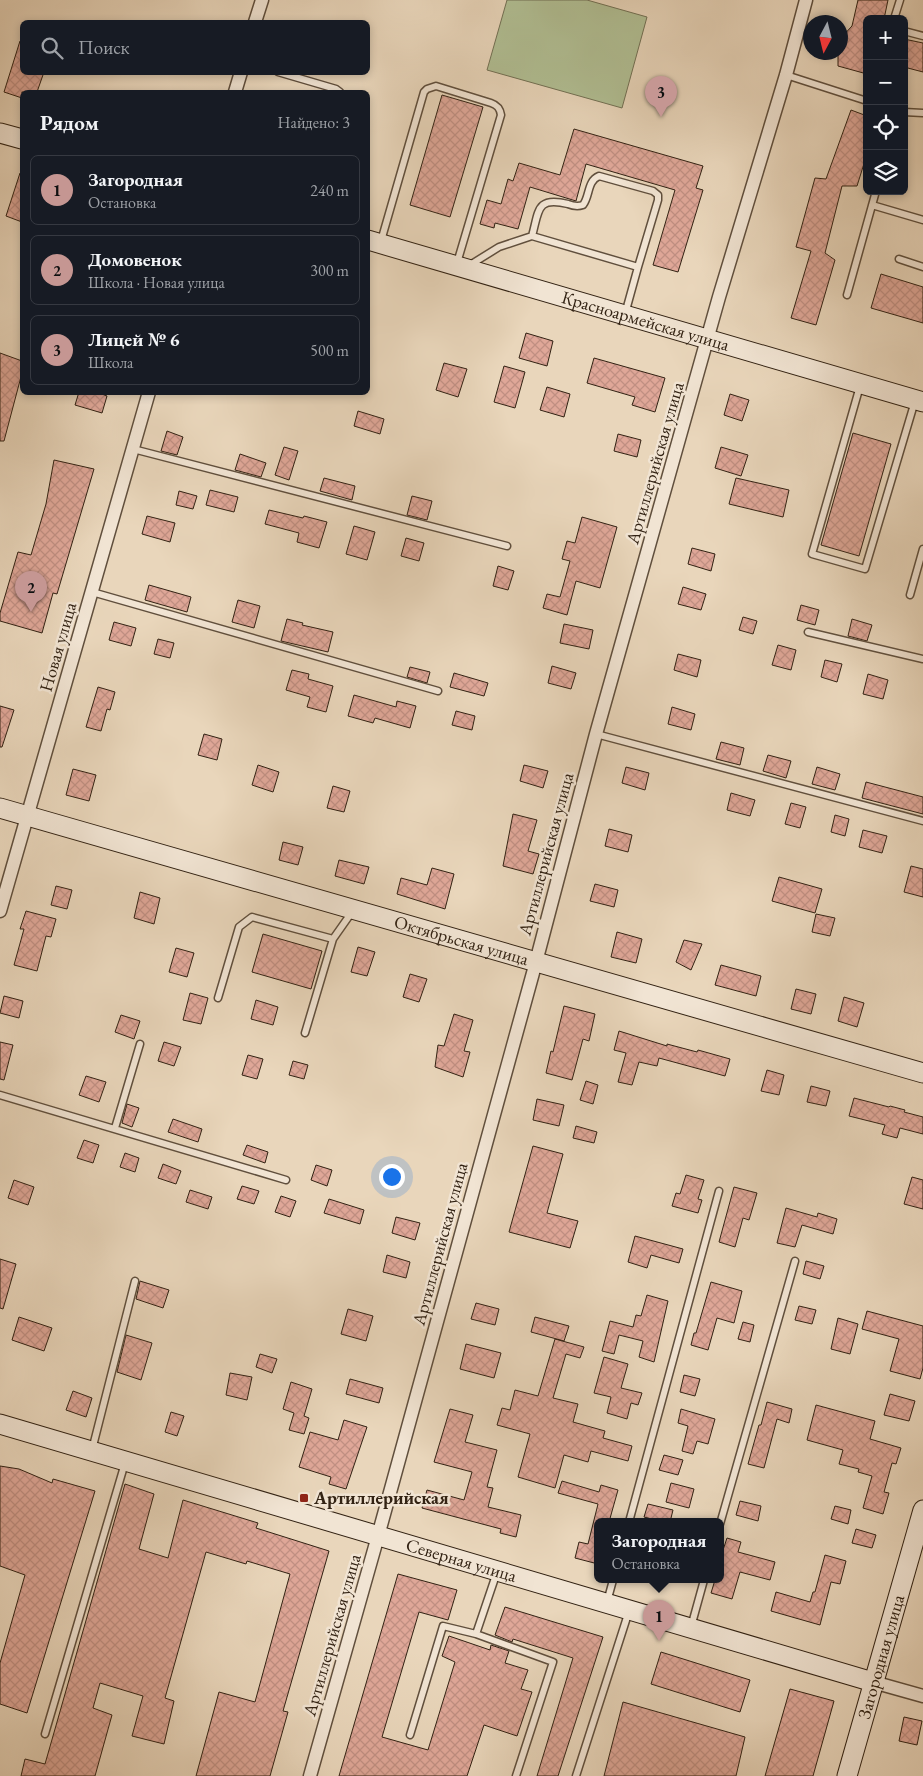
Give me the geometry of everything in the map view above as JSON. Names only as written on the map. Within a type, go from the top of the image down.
[{"type":"main road","points":[[0,133],[20,139]]},
{"type":"main road","name":"Красноармейская улица","points":[[374,242],[919,401]]},
{"type":"main road","name":"Октябрьская улица","points":[[0,808],[923,1073]]},
{"type":"main road","name":"Северная улица","points":[[0,1424],[873,1682]]},
{"type":"main road","name":"Загородная улица","points":[[847,1776],[923,1510]]},
{"type":"street","points":[[256,20],[262,0]]},
{"type":"street","name":"Артиллерийская улица","points":[[310,1776],[536,962],[596,734],[806,0]]},
{"type":"street","points":[[236,90],[240,75]]},
{"type":"street","name":"Новая улица","points":[[0,911],[148,395]]},
{"type":"street","name":"Северная улица","points":[[873,1682],[923,1696]]},
{"type":"lane","points":[[895,15],[900,0]]},
{"type":"lane","points":[[908,32],[923,36]]},
{"type":"lane","points":[[288,75],[336,90]]},
{"type":"lane","points":[[786,75],[863,100]]},
{"type":"lane","points":[[374,242],[424,92],[427,88],[436,86],[496,105],[501,115],[461,268]]},
{"type":"lane","points":[[908,112],[923,113]]},
{"type":"lane","points":[[532,236],[542,205],[553,201],[580,206],[585,202],[592,181],[596,177],[602,176],[656,193],[658,198],[624,315]]},
{"type":"lane","points":[[847,295],[875,195]]},
{"type":"lane","points":[[872,206],[923,220]]},
{"type":"lane","points":[[461,268],[498,247],[532,236],[638,267]]},
{"type":"lane","points":[[899,259],[923,267]]},
{"type":"lane","points":[[861,384],[812,554],[865,569],[919,401]]},
{"type":"lane","points":[[133,449],[506,546]]},
{"type":"lane","points":[[910,595],[923,549]]},
{"type":"lane","points":[[92,592],[438,691]]},
{"type":"lane","points":[[808,632],[923,659]]},
{"type":"lane","points":[[596,734],[923,821]]},
{"type":"lane","points":[[305,1033],[332,939],[354,909]]},
{"type":"lane","points":[[218,998],[239,928],[252,918],[332,939]]},
{"type":"lane","points":[[115,1128],[140,1044]]},
{"type":"lane","points":[[0,1094],[286,1180]]},
{"type":"lane","points":[[630,1518],[719,1191]]},
{"type":"lane","points":[[722,1518],[795,1260]]},
{"type":"lane","points":[[92,1451],[135,1281]]},
{"type":"lane","points":[[45,1734],[126,1462]]},
{"type":"lane","points":[[476,1634],[497,1571]]},
{"type":"lane","points":[[606,1603],[612,1583]]},
{"type":"lane","points":[[691,1628],[703,1583]]},
{"type":"lane","points":[[576,1776],[629,1610]]},
{"type":"lane","points":[[410,1734],[444,1626],[476,1634],[553,1662],[516,1776]]},
{"type":"green space","points":[[507,0],[587,0],[647,17],[622,108],[487,70]]},
{"type":"building","points":[[858,0],[888,0],[885,15],[863,15],[863,73],[838,66],[838,60],[848,60],[848,30],[852,26]]},
{"type":"building","points":[[908,40],[923,43],[923,72],[908,68]]},
{"type":"building","points":[[20,41],[20,75],[43,75],[38,90],[20,90],[20,97],[4,92]]},
{"type":"building","points":[[442,95],[483,107],[450,217],[410,205]]},
{"type":"building","points":[[851,110],[863,114],[863,167],[857,186],[842,186],[825,253],[835,260],[816,325],[791,318],[811,251],[796,247],[815,178],[826,179]]},
{"type":"building","points":[[574,129],[703,166],[696,188],[703,190],[678,272],[653,265],[675,190],[586,164],[576,201],[530,187],[518,229],[495,223],[494,228],[480,224],[487,200],[501,204],[508,179],[513,181],[519,163],[560,175]]},
{"type":"building","points":[[20,173],[20,221],[6,216]]},
{"type":"building","points":[[881,274],[923,287],[923,323],[871,308]]},
{"type":"building","points":[[526,333],[553,341],[547,366],[519,358]]},
{"type":"building","points":[[0,353],[20,360],[20,381],[4,441],[0,441]]},
{"type":"building","points":[[594,358],[665,378],[655,412],[632,405],[635,397],[587,383]]},
{"type":"building","points":[[444,363],[467,369],[458,397],[436,390]]},
{"type":"building","points":[[504,366],[525,372],[515,408],[494,402]]},
{"type":"building","points":[[547,387],[570,394],[564,417],[540,410]]},
{"type":"building","points":[[730,394],[749,400],[742,421],[724,415]]},
{"type":"building","points":[[78,395],[107,396],[102,413],[75,405]]},
{"type":"building","points":[[358,411],[384,419],[380,434],[354,426]]},
{"type":"building","points":[[167,431],[183,437],[177,455],[161,451]]},
{"type":"building","points":[[853,433],[891,444],[859,556],[821,545]]},
{"type":"building","points":[[618,434],[641,440],[637,457],[614,451]]},
{"type":"building","points":[[284,447],[298,451],[289,480],[275,475]]},
{"type":"building","points":[[721,447],[748,455],[741,476],[715,468]]},
{"type":"building","points":[[240,454],[266,463],[261,477],[235,470]]},
{"type":"building","points":[[54,460],[94,469],[57,594],[53,593],[42,633],[0,621],[0,613],[18,552],[31,555],[46,504]]},
{"type":"building","points":[[324,478],[355,486],[352,500],[320,491]]},
{"type":"building","points":[[736,478],[789,490],[783,517],[729,504]]},
{"type":"building","points":[[210,490],[238,497],[234,512],[206,505]]},
{"type":"building","points":[[179,491],[197,496],[193,509],[176,505]]},
{"type":"building","points":[[412,496],[432,501],[427,520],[407,515]]},
{"type":"building","points":[[269,510],[327,522],[319,548],[297,542],[299,533],[265,524]]},
{"type":"building","points":[[147,516],[175,523],[170,542],[142,534]]},
{"type":"building","points":[[582,517],[617,527],[600,588],[576,581],[567,615],[543,608],[547,594],[560,597],[570,561],[562,559],[567,541],[575,543]]},
{"type":"building","points":[[354,526],[375,532],[367,560],[346,554]]},
{"type":"building","points":[[406,538],[424,543],[419,561],[401,556]]},
{"type":"building","points":[[692,548],[715,554],[711,571],[688,564]]},
{"type":"building","points":[[498,566],[514,571],[508,590],[493,586]]},
{"type":"building","points":[[149,585],[191,597],[187,612],[145,600]]},
{"type":"building","points":[[683,587],[706,594],[701,610],[678,604]]},
{"type":"building","points":[[238,600],[260,606],[254,628],[232,622]]},
{"type":"building","points":[[801,605],[819,610],[815,625],[797,620]]},
{"type":"building","points":[[743,617],[757,621],[753,634],[739,630]]},
{"type":"building","points":[[287,619],[303,623],[302,625],[333,632],[328,652],[281,641]]},
{"type":"building","points":[[852,619],[872,625],[867,641],[848,636]]},
{"type":"building","points":[[114,622],[136,628],[131,646],[109,640]]},
{"type":"building","points":[[564,624],[593,630],[589,649],[560,643]]},
{"type":"building","points":[[158,639],[174,643],[170,658],[154,654]]},
{"type":"building","points":[[778,645],[796,650],[791,670],[772,665]]},
{"type":"building","points":[[678,654],[701,660],[697,677],[674,670]]},
{"type":"building","points":[[825,660],[842,664],[837,682],[821,677]]},
{"type":"building","points":[[552,666],[576,673],[571,689],[548,683]]},
{"type":"building","points":[[410,667],[430,672],[427,683],[407,677]]},
{"type":"building","points":[[292,670],[309,674],[308,679],[333,686],[326,712],[307,707],[310,697],[286,690]]},
{"type":"building","points":[[454,673],[488,683],[484,696],[450,687]]},
{"type":"building","points":[[868,674],[888,680],[883,699],[863,694]]},
{"type":"building","points":[[98,687],[115,692],[110,710],[107,709],[101,731],[86,727]]},
{"type":"building","points":[[354,695],[396,707],[397,701],[416,706],[410,728],[375,718],[373,723],[348,716]]},
{"type":"building","points":[[0,706],[14,710],[2,747],[0,747]]},
{"type":"building","points":[[672,707],[695,714],[691,730],[668,724]]},
{"type":"building","points":[[456,711],[475,716],[472,730],[452,725]]},
{"type":"building","points":[[204,734],[222,739],[217,760],[198,755]]},
{"type":"building","points":[[721,742],[744,748],[740,765],[716,759]]},
{"type":"building","points":[[768,755],[791,761],[786,778],[763,771]]},
{"type":"building","points":[[258,765],[279,772],[273,792],[252,785]]},
{"type":"building","points":[[524,765],[548,771],[543,788],[520,781]]},
{"type":"building","points":[[626,767],[649,773],[645,790],[622,783]]},
{"type":"building","points":[[817,767],[840,774],[835,790],[812,784]]},
{"type":"building","points":[[73,769],[96,775],[89,801],[66,795]]},
{"type":"building","points":[[866,782],[923,797],[923,814],[862,798]]},
{"type":"building","points":[[333,786],[350,791],[344,812],[327,808]]},
{"type":"building","points":[[731,793],[755,800],[750,816],[727,810]]},
{"type":"building","points":[[791,803],[806,807],[800,828],[785,824]]},
{"type":"building","points":[[513,814],[537,820],[528,851],[539,854],[533,874],[503,866]]},
{"type":"building","points":[[835,815],[849,819],[845,836],[831,832]]},
{"type":"building","points":[[609,829],[632,835],[628,852],[605,846]]},
{"type":"building","points":[[863,830],[887,836],[882,853],[859,847]]},
{"type":"building","points":[[283,842],[303,847],[298,865],[279,860]]},
{"type":"building","points":[[339,860],[369,867],[364,884],[335,876]]},
{"type":"building","points":[[911,866],[923,869],[923,897],[904,892]]},
{"type":"building","points":[[432,868],[454,874],[445,909],[397,894],[401,878],[427,885]]},
{"type":"building","points":[[779,877],[822,889],[815,913],[772,901]]},
{"type":"building","points":[[595,884],[618,890],[614,907],[590,901]]},
{"type":"building","points":[[56,886],[72,890],[67,909],[51,905]]},
{"type":"building","points":[[140,892],[160,898],[154,924],[134,918]]},
{"type":"building","points":[[26,911],[56,919],[51,937],[46,936],[37,971],[14,965],[24,929],[20,929]]},
{"type":"building","points":[[816,914],[835,918],[830,936],[812,932]]},
{"type":"building","points":[[617,932],[642,939],[636,963],[611,957]]},
{"type":"building","points":[[263,934],[322,951],[311,989],[252,972]]},
{"type":"building","points":[[684,940],[702,944],[691,970],[676,962]]},
{"type":"building","points":[[358,947],[375,952],[367,976],[351,972]]},
{"type":"building","points":[[176,948],[194,953],[187,977],[169,972]]},
{"type":"building","points":[[721,965],[761,976],[756,996],[715,985]]},
{"type":"building","points":[[410,974],[427,979],[419,1002],[403,997]]},
{"type":"building","points":[[796,989],[816,994],[811,1014],[791,1009]]},
{"type":"building","points":[[190,993],[208,998],[201,1024],[183,1020]]},
{"type":"building","points":[[4,996],[23,1001],[19,1018],[0,1013]]},
{"type":"building","points":[[844,997],[864,1003],[857,1027],[838,1021]]},
{"type":"building","points":[[256,1000],[278,1007],[273,1025],[251,1019]]},
{"type":"building","points":[[564,1006],[595,1014],[589,1041],[583,1039],[572,1080],[546,1073]]},
{"type":"building","points":[[454,1014],[473,1020],[464,1051],[470,1052],[463,1077],[435,1067],[438,1045],[444,1046]]},
{"type":"building","points":[[121,1015],[140,1021],[134,1039],[115,1032]]},
{"type":"building","points":[[619,1031],[667,1046],[667,1044],[697,1052],[698,1050],[730,1059],[725,1076],[659,1058],[657,1066],[639,1062],[632,1085],[618,1082],[626,1053],[614,1050]]},
{"type":"building","points":[[0,1042],[13,1045],[4,1080],[0,1079]]},
{"type":"building","points":[[164,1042],[181,1047],[174,1066],[158,1061]]},
{"type":"building","points":[[248,1055],[263,1059],[257,1079],[242,1075]]},
{"type":"building","points":[[293,1061],[308,1065],[304,1079],[289,1075]]},
{"type":"building","points":[[767,1070],[784,1075],[779,1095],[761,1091]]},
{"type":"building","points":[[86,1076],[106,1082],[99,1102],[79,1095]]},
{"type":"building","points":[[586,1081],[598,1085],[593,1104],[580,1100]]},
{"type":"building","points":[[811,1086],[830,1091],[826,1106],[807,1102]]},
{"type":"building","points":[[854,1098],[905,1110],[904,1112],[923,1117],[923,1134],[900,1128],[897,1138],[882,1134],[885,1125],[849,1116]]},
{"type":"building","points":[[537,1099],[564,1105],[559,1126],[533,1120]]},
{"type":"building","points":[[127,1104],[139,1108],[132,1127],[122,1123]]},
{"type":"building","points":[[173,1119],[202,1129],[198,1142],[168,1132]]},
{"type":"building","points":[[576,1126],[597,1132],[594,1143],[573,1138]]},
{"type":"building","points":[[84,1140],[99,1145],[93,1163],[77,1158]]},
{"type":"building","points":[[247,1145],[268,1152],[265,1163],[243,1155]]},
{"type":"building","points":[[533,1146],[563,1154],[547,1213],[578,1221],[570,1248],[509,1232]]},
{"type":"building","points":[[125,1153],[139,1158],[135,1172],[120,1167]]},
{"type":"building","points":[[163,1164],[181,1171],[176,1184],[158,1178]]},
{"type":"building","points":[[316,1165],[332,1170],[327,1186],[311,1180]]},
{"type":"building","points":[[686,1175],[704,1180],[698,1199],[702,1200],[698,1213],[672,1206],[676,1193],[680,1194]]},
{"type":"building","points":[[912,1177],[923,1180],[923,1209],[904,1204]]},
{"type":"building","points":[[14,1180],[34,1187],[28,1205],[8,1198]]},
{"type":"building","points":[[242,1186],[259,1191],[254,1204],[237,1199]]},
{"type":"building","points":[[734,1187],[757,1193],[749,1220],[743,1218],[735,1247],[719,1242]]},
{"type":"building","points":[[190,1190],[212,1197],[208,1209],[186,1202]]},
{"type":"building","points":[[281,1196],[296,1201],[290,1217],[275,1212]]},
{"type":"building","points":[[329,1199],[364,1210],[360,1224],[324,1213]]},
{"type":"building","points":[[786,1208],[817,1217],[818,1213],[837,1219],[833,1234],[802,1225],[795,1247],[777,1243]]},
{"type":"building","points":[[396,1217],[420,1223],[415,1240],[392,1233]]},
{"type":"building","points":[[635,1236],[683,1249],[679,1263],[651,1255],[647,1268],[628,1262]]},
{"type":"building","points":[[387,1255],[410,1262],[406,1278],[383,1272]]},
{"type":"building","points":[[0,1259],[16,1264],[3,1309],[0,1308]]},
{"type":"building","points":[[806,1261],[824,1266],[820,1279],[803,1274]]},
{"type":"building","points":[[140,1281],[169,1290],[163,1308],[136,1299]]},
{"type":"building","points":[[711,1282],[742,1291],[734,1323],[717,1318],[708,1350],[691,1345]]},
{"type":"building","points":[[647,1295],[668,1301],[654,1362],[639,1357],[643,1341],[619,1335],[614,1354],[602,1351],[610,1321],[633,1327],[636,1315],[641,1316]]},
{"type":"building","points":[[476,1303],[499,1309],[495,1325],[471,1319]]},
{"type":"building","points":[[799,1306],[816,1310],[812,1324],[795,1320]]},
{"type":"building","points":[[348,1309],[373,1316],[366,1341],[341,1334]]},
{"type":"building","points":[[867,1311],[923,1326],[923,1368],[920,1379],[890,1371],[899,1339],[862,1329]]},
{"type":"building","points":[[19,1317],[52,1328],[44,1351],[12,1340]]},
{"type":"building","points":[[535,1317],[569,1326],[564,1341],[531,1332]]},
{"type":"building","points":[[838,1318],[858,1324],[850,1354],[831,1349]]},
{"type":"building","points":[[743,1322],[754,1325],[750,1342],[738,1339]]},
{"type":"building","points":[[126,1335],[152,1343],[141,1380],[117,1372]]},
{"type":"building","points":[[555,1339],[584,1347],[580,1358],[566,1354],[553,1398],[578,1404],[573,1422],[605,1431],[603,1438],[632,1446],[628,1461],[591,1451],[588,1462],[564,1455],[555,1488],[518,1477],[530,1434],[497,1425],[502,1408],[510,1410],[515,1390],[538,1396]]},
{"type":"building","points":[[466,1344],[501,1353],[494,1378],[460,1369]]},
{"type":"building","points":[[260,1354],[277,1359],[272,1373],[256,1367]]},
{"type":"building","points":[[604,1357],[628,1364],[621,1388],[642,1393],[638,1405],[631,1403],[627,1419],[607,1413],[611,1397],[594,1393]]},
{"type":"building","points":[[230,1373],[252,1377],[247,1400],[226,1395]]},
{"type":"building","points":[[684,1375],[700,1379],[695,1396],[680,1392]]},
{"type":"building","points":[[350,1379],[383,1388],[379,1403],[346,1394]]},
{"type":"building","points":[[291,1382],[312,1389],[304,1416],[309,1418],[304,1434],[289,1430],[294,1413],[283,1409]]},
{"type":"building","points":[[73,1391],[92,1398],[86,1417],[66,1410]]},
{"type":"building","points":[[890,1394],[915,1401],[909,1421],[884,1415]]},
{"type":"building","points":[[767,1402],[792,1409],[789,1423],[777,1419],[764,1468],[748,1464]]},
{"type":"building","points":[[816,1405],[875,1421],[870,1439],[901,1448],[896,1464],[892,1463],[884,1492],[889,1493],[883,1514],[863,1508],[872,1476],[858,1472],[859,1469],[839,1464],[843,1450],[807,1440]]},
{"type":"building","points":[[450,1409],[473,1415],[465,1442],[497,1450],[487,1487],[493,1488],[488,1507],[521,1515],[516,1537],[500,1533],[501,1529],[422,1508],[427,1490],[464,1500],[472,1472],[434,1462]]},
{"type":"building","points":[[681,1409],[715,1419],[708,1444],[697,1441],[693,1454],[682,1451],[688,1426],[678,1423]]},
{"type":"building","points":[[171,1412],[184,1416],[177,1436],[165,1432]]},
{"type":"building","points":[[344,1420],[367,1427],[346,1489],[329,1484],[331,1477],[299,1467],[310,1432],[338,1440]]},
{"type":"building","points":[[664,1455],[683,1460],[678,1475],[659,1470]]},
{"type":"building","points":[[0,1466],[19,1469],[52,1483],[53,1479],[95,1491],[27,1713],[0,1704],[0,1663],[25,1575],[0,1566]]},
{"type":"building","points":[[562,1481],[599,1492],[601,1485],[618,1490],[610,1518],[594,1518],[598,1504],[558,1493]]},
{"type":"building","points":[[671,1483],[694,1489],[689,1508],[666,1502]]},
{"type":"building","points":[[125,1484],[154,1494],[139,1549],[168,1558],[183,1500],[258,1523],[256,1528],[329,1551],[283,1711],[288,1712],[270,1776],[196,1776],[219,1692],[255,1702],[290,1574],[247,1561],[246,1564],[206,1552],[165,1698],[174,1701],[164,1744],[132,1736],[143,1696],[100,1683],[93,1708],[112,1715],[95,1776],[21,1776],[25,1759],[45,1764]]},
{"type":"building","points":[[740,1501],[761,1506],[758,1521],[736,1515]]},
{"type":"building","points":[[648,1504],[673,1510],[671,1518],[644,1517]]},
{"type":"building","points":[[835,1506],[851,1510],[848,1524],[831,1519]]},
{"type":"building","points":[[594,1520],[594,1563],[575,1558],[579,1542],[588,1544]]},
{"type":"building","points":[[856,1529],[876,1535],[872,1548],[852,1543]]},
{"type":"building","points":[[727,1538],[741,1542],[738,1552],[775,1562],[770,1580],[740,1572],[732,1599],[711,1593],[714,1583],[724,1583],[724,1547]]},
{"type":"building","points":[[825,1555],[846,1561],[840,1584],[831,1582],[820,1625],[771,1611],[776,1592],[810,1602],[813,1592],[815,1592]]},
{"type":"building","points":[[398,1574],[457,1590],[448,1620],[419,1612],[382,1737],[428,1750],[455,1662],[442,1656],[449,1636],[490,1650],[491,1645],[509,1651],[505,1663],[528,1670],[521,1689],[532,1692],[517,1736],[484,1725],[467,1776],[339,1776]]},
{"type":"building","points":[[505,1607],[603,1637],[558,1776],[537,1776],[573,1658],[513,1639],[512,1642],[495,1635]]},
{"type":"building","points":[[661,1652],[750,1680],[740,1712],[651,1684]]},
{"type":"building","points":[[790,1689],[834,1701],[813,1776],[765,1776]]},
{"type":"building","points":[[623,1702],[745,1737],[736,1776],[604,1776]]},
{"type":"building","points":[[904,1717],[922,1721],[917,1745],[899,1741]]},
{"type":"place","name":"Лицей № 6","points":[[661,117]]},
{"type":"place","name":"Домовенок","points":[[31,612]]},
{"type":"place","name":"Артиллерийская","points":[[304,1498]]},
{"type":"place","name":"Загородная","points":[[659,1641]]}]
